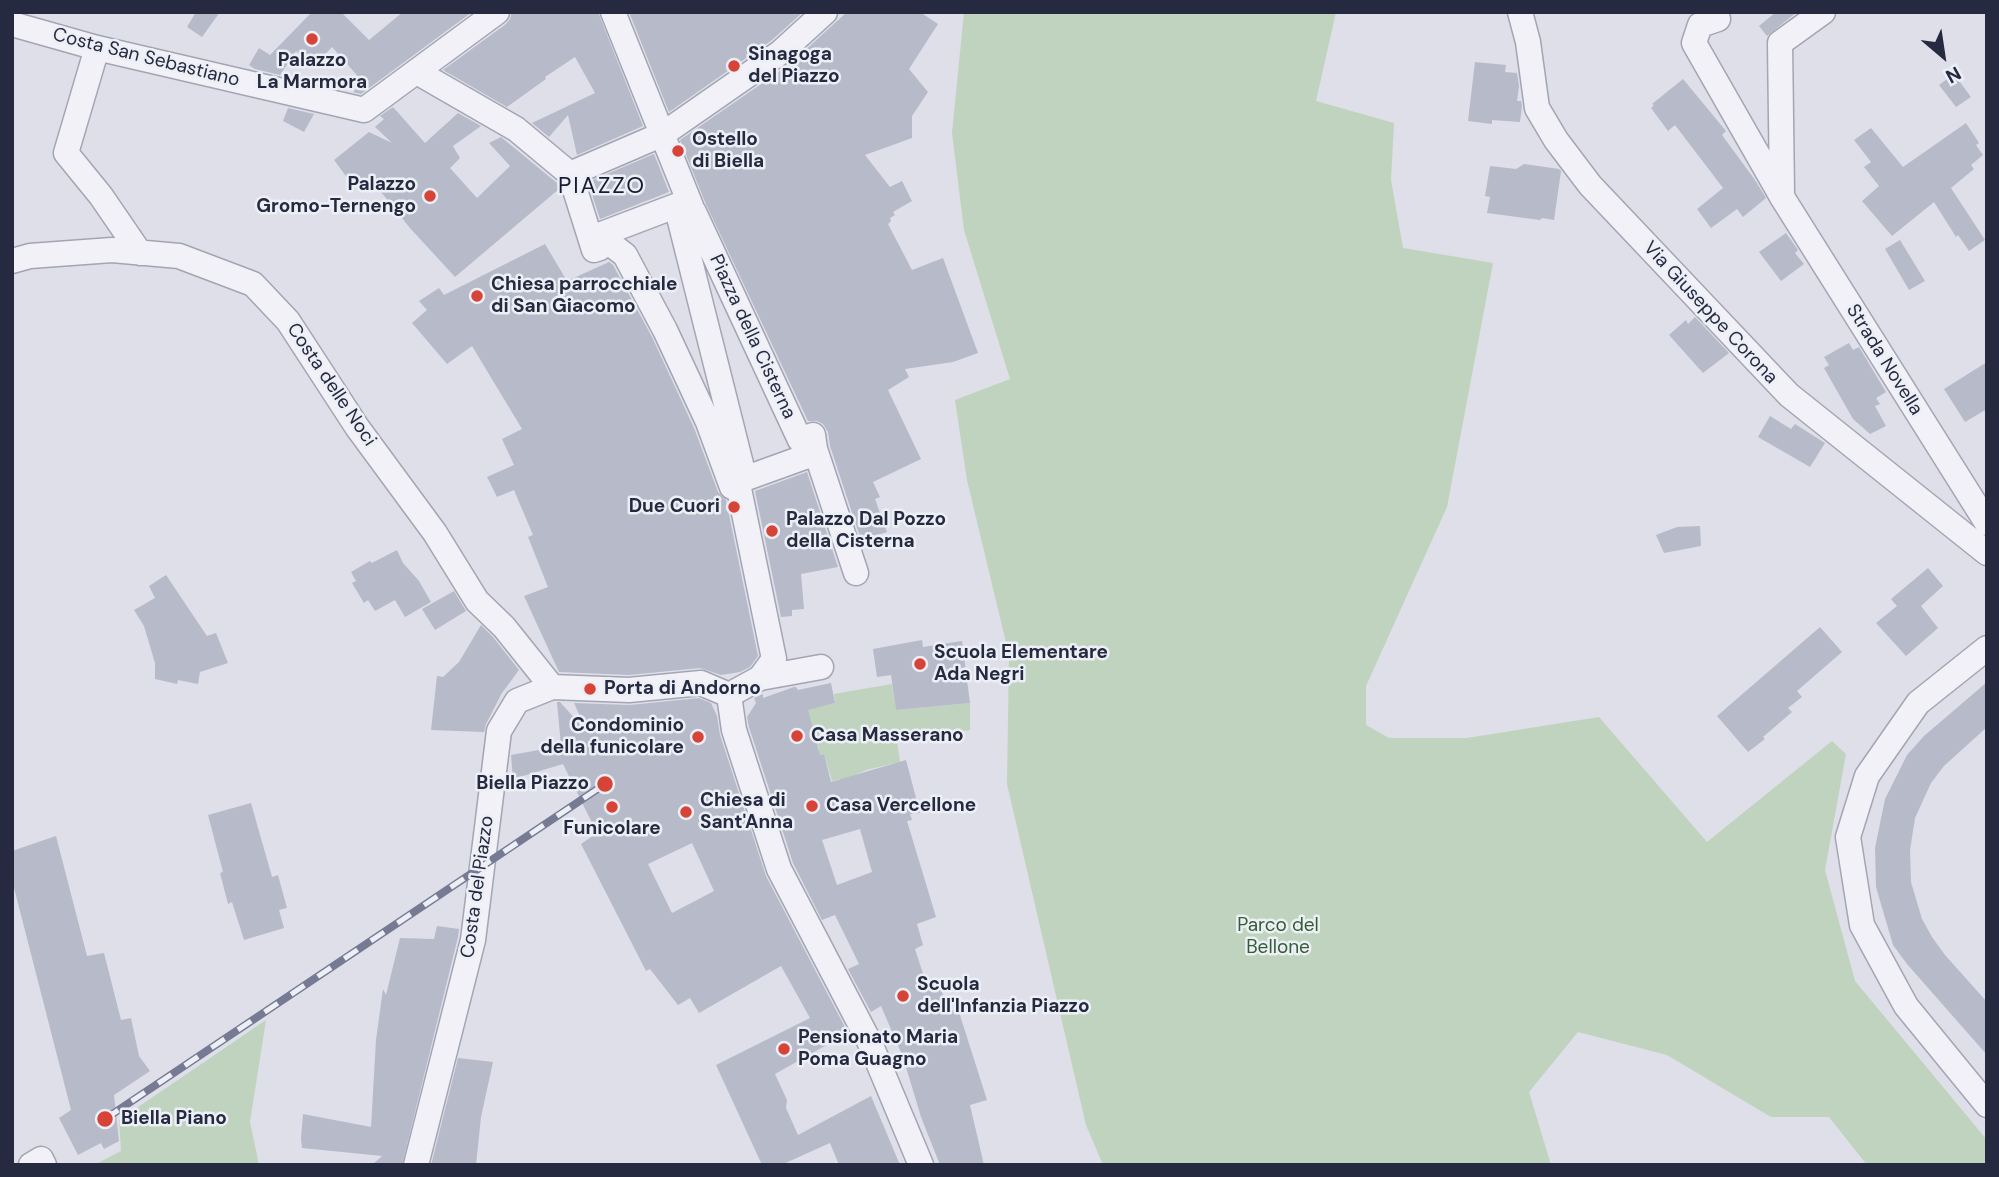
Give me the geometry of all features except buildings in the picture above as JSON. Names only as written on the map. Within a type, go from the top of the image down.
[{"type":"street","name":"Costa San Sebastiano","points":[[12,24],[97,48],[364,110],[497,12]]},
{"type":"street","points":[[603,247],[598,235],[678,205],[684,210],[691,206],[613,12]]},
{"type":"street","points":[[570,174],[663,134],[781,52],[825,12]]},
{"type":"street","name":"Via Giuseppe Corona","points":[[1520,12],[1528,42],[1537,108],[1556,140],[1590,185],[1788,395],[1987,553]]},
{"type":"street","points":[[1782,197],[1780,43],[1824,12]]},
{"type":"street","name":"Strada Novella","points":[[1718,19],[1700,25],[1694,43],[1782,197],[1987,523]]},
{"type":"street","points":[[97,48],[66,153],[101,196],[139,253]]},
{"type":"street","points":[[417,72],[516,129],[570,174],[603,247],[625,255],[665,330],[708,422],[732,487],[739,475],[813,454],[815,449]]},
{"type":"street","name":"Piazza della Cisterna","points":[[760,678],[774,659],[684,210],[694,212],[800,440],[813,435],[815,449]]},
{"type":"street","name":"Costa delle Noci","points":[[12,261],[30,256],[112,250],[178,256],[253,284],[288,321],[358,427],[435,533],[477,601],[504,626],[552,687]]},
{"type":"street","points":[[815,449],[856,573]]},
{"type":"street","points":[[1987,648],[1918,703],[1867,776],[1848,837],[1862,925],[1906,1006],[1987,1105]]},
{"type":"street","points":[[821,667],[760,678],[729,695],[734,730],[779,869],[870,1043],[921,1165]]},
{"type":"street","name":"Costa del Piazzo","points":[[416,1165],[473,940],[499,731],[517,701],[552,687],[629,691],[701,683],[729,695]]},
{"type":"street","points":[[31,1165],[41,1159],[44,1165]]},
{"type":"green space","name":"Parco del Bellone","points":[[964,12],[1336,12],[1316,101],[1394,123],[1391,180],[1403,248],[1493,263],[1447,507],[1366,686],[1366,725],[1389,738],[1467,738],[1599,717],[1707,842],[1832,741],[1846,754],[1825,870],[1855,981],[1987,1140],[1987,1165],[1867,1165],[1829,1117],[1771,1117],[1667,1055],[1578,1032],[1529,1092],[1551,1165],[1103,1165],[1086,1125],[1007,784],[1009,655],[967,480],[955,400],[1010,379],[964,230],[952,133]]},
{"type":"green space","points":[[892,684],[896,710],[970,703],[970,730],[897,741],[900,762],[866,770],[841,782],[840,779],[832,781],[824,754],[818,755],[819,749],[806,710],[835,703],[834,694]]},
{"type":"green space","points":[[266,1020],[250,1122],[259,1165],[94,1165],[121,1151],[119,1120]]},
{"type":"railway","points":[[105,1119],[605,784]]},
{"type":"place","name":"Palazzo La Marmora","points":[[312,39]]},
{"type":"place","name":"Sinagoga del Piazzo","points":[[734,66]]},
{"type":"place","name":"Ostello di Biella","points":[[678,151]]},
{"type":"place","name":"Palazzo Gromo-Ternengo","points":[[430,196]]},
{"type":"place","name":"Chiesa parrocchiale di San Giacomo","points":[[477,296]]},
{"type":"place","name":"Due Cuori","points":[[734,507]]},
{"type":"place","name":"Palazzo Dal Pozzo della Cisterna","points":[[772,531]]},
{"type":"place","name":"Scuola Elementare Ada Negri","points":[[920,664]]},
{"type":"place","name":"Porta di Andorno","points":[[590,689]]},
{"type":"place","name":"Casa Masserano","points":[[797,736]]},
{"type":"place","name":"Condominio della funicolare","points":[[698,737]]},
{"type":"place","name":"Biella Piazzo","points":[[605,784]]},
{"type":"place","name":"Casa Vercellone","points":[[812,806]]},
{"type":"place","name":"Funicolare","points":[[612,807]]},
{"type":"place","name":"Chiesa di Sant'Anna","points":[[686,812]]},
{"type":"place","name":"Scuola dell'Infanzia Piazzo","points":[[903,996]]},
{"type":"place","name":"Pensionato Maria Poma Guagno","points":[[784,1049]]},
{"type":"place","name":"Biella Piano","points":[[105,1119]]},
{"type":"district","name":"PIAZZO","points":[[602,187]]}]
